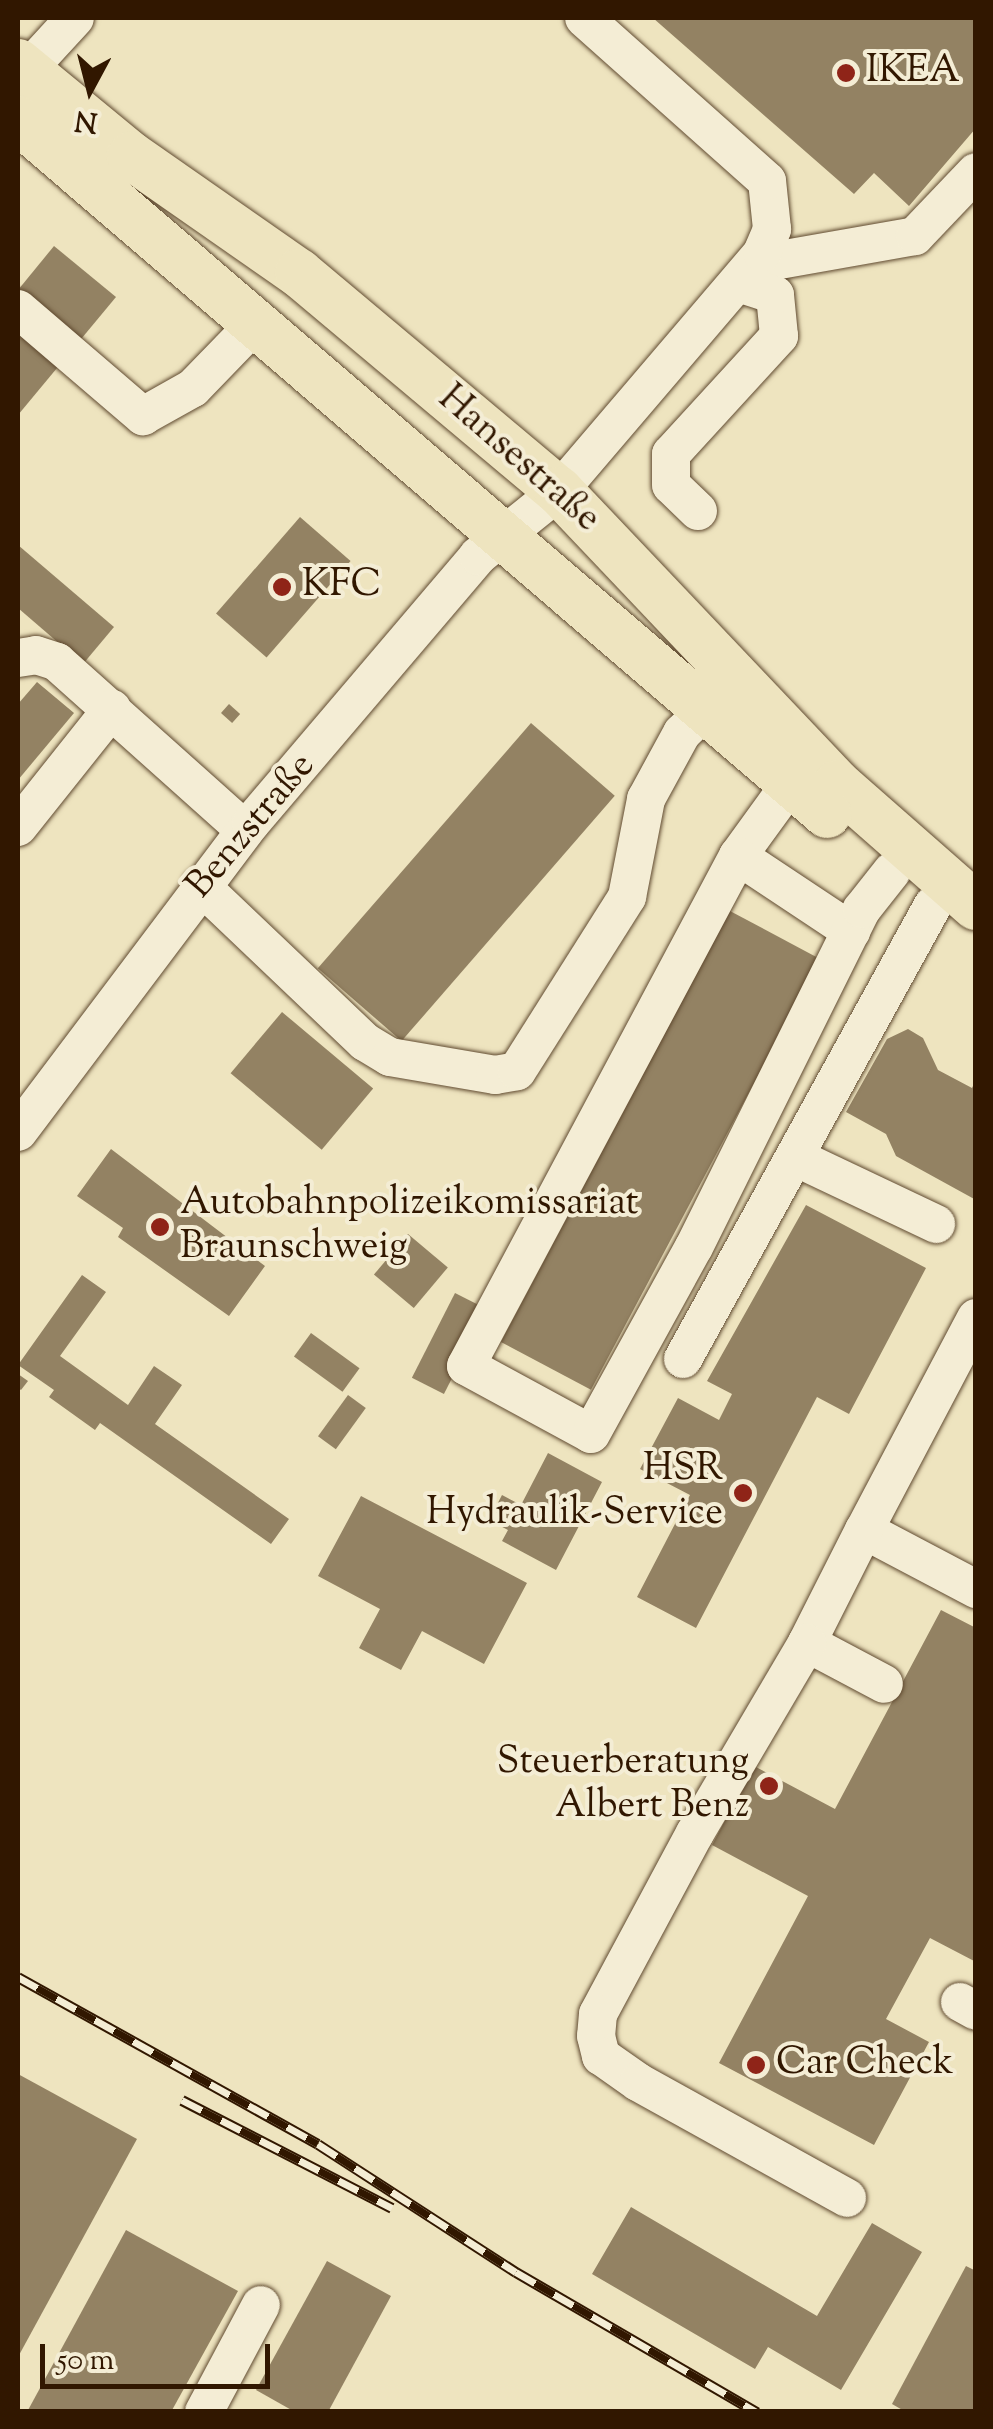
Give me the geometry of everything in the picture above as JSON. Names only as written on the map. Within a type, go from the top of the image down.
[{"type":"main road","name":"Hansestraße","points":[[20,71],[131,156],[299,273],[560,491],[954,905],[976,942]]},
{"type":"main road","name":"Hansestraße","points":[[18,120],[892,871],[954,905]]},
{"type":"street","points":[[20,71],[74,18]]},
{"type":"street","points":[[584,18],[766,180],[772,228],[739,283]]},
{"type":"street","points":[[739,283],[768,262],[915,236],[976,172]]},
{"type":"street","points":[[698,511],[672,485],[671,454],[779,336],[775,295],[739,283]]},
{"type":"street","name":"Benzstraße","points":[[18,1132],[245,830],[500,532],[560,491],[739,283]]},
{"type":"street","points":[[18,310],[143,416],[193,388],[256,322]]},
{"type":"street","points":[[18,658],[36,655],[57,662],[245,830]]},
{"type":"street","points":[[18,826],[112,709]]},
{"type":"street","points":[[200,886],[365,1042],[390,1057],[495,1075],[517,1071],[626,897],[646,799],[682,732],[706,710]]},
{"type":"street","points":[[791,784],[738,856],[466,1366],[590,1434],[694,1248],[851,931],[892,871]]},
{"type":"street","points":[[738,856],[851,931]]},
{"type":"street","points":[[683,1359],[797,1158],[954,905]]},
{"type":"street","points":[[797,1158],[936,1224]]},
{"type":"street","points":[[846,2198],[638,2082],[601,2056],[596,2036],[598,2014],[695,1832],[808,1642],[976,1318]]},
{"type":"street","points":[[864,1530],[976,1589]]},
{"type":"street","points":[[808,1642],[884,1684]]},
{"type":"street","points":[[204,2412],[261,2305]]},
{"type":"building","name":"IKEA","points":[[653,18],[976,18],[976,128],[909,206],[874,173],[854,194]]},
{"type":"building","points":[[54,246],[116,297],[18,415],[18,290]]},
{"type":"building","name":"KFC","points":[[300,517],[351,561],[267,658],[216,614]]},
{"type":"building","points":[[18,545],[114,627],[83,664],[18,608]]},
{"type":"building","points":[[37,682],[74,713],[18,780],[18,704]]},
{"type":"building","points":[[229,704],[240,714],[232,723],[221,713]]},
{"type":"building","points":[[531,723],[615,796],[402,1041],[318,968]]},
{"type":"building","points":[[730,911],[820,959],[591,1390],[501,1342]]},
{"type":"building","points":[[282,1012],[373,1088],[322,1150],[231,1073]]},
{"type":"building","points":[[908,1029],[923,1038],[938,1070],[972,1088],[976,1080],[976,1200],[896,1156],[886,1134],[846,1112],[887,1039]]},
{"type":"building","points":[[111,1149],[265,1266],[229,1316],[118,1237],[123,1228],[77,1196]]},
{"type":"building","points":[[806,1205],[926,1268],[849,1414],[817,1397],[696,1628],[637,1597],[690,1495],[640,1469],[678,1398],[719,1420],[732,1394],[707,1381]]},
{"type":"building","points":[[408,1234],[448,1267],[414,1308],[374,1275]]},
{"type":"building","points":[[82,1275],[106,1292],[60,1356],[128,1405],[154,1366],[182,1385],[155,1424],[289,1519],[271,1544],[100,1423],[95,1430],[49,1397],[54,1390],[18,1365]]},
{"type":"building","points":[[455,1293],[487,1309],[444,1394],[412,1378]]},
{"type":"building","points":[[311,1333],[360,1368],[342,1392],[294,1356]]},
{"type":"building","points":[[18,1374],[28,1381],[21,1390],[18,1388]]},
{"type":"building","points":[[348,1395],[366,1408],[336,1449],[318,1436]]},
{"type":"building","points":[[548,1453],[602,1482],[556,1570],[502,1541],[508,1530],[489,1520],[502,1495],[521,1505]]},
{"type":"building","points":[[361,1496],[527,1583],[484,1664],[422,1631],[401,1670],[359,1648],[380,1609],[318,1576]]},
{"type":"building","points":[[941,1610],[976,1628],[976,1962],[930,1938],[886,2019],[929,2042],[874,2145],[719,2063],[808,1896],[712,1845],[754,1766],[835,1809]]},
{"type":"building","points":[[18,2074],[137,2139],[18,2357]]},
{"type":"building","points":[[631,2207],[817,2316],[872,2223],[922,2252],[841,2390],[768,2347],[755,2369],[592,2274]]},
{"type":"building","points":[[126,2230],[238,2291],[171,2412],[27,2412]]},
{"type":"building","points":[[327,2261],[391,2296],[328,2412],[295,2412],[256,2390]]},
{"type":"building","points":[[966,2266],[976,2271],[976,2412],[906,2412],[892,2404]]},
{"type":"railway","points":[[18,1977],[318,2144],[516,2272],[757,2412]]},
{"type":"railway","points":[[182,2100],[392,2208]]},
{"type":"place","name":"IKEA","points":[[846,73]]},
{"type":"place","name":"KFC","points":[[282,587]]},
{"type":"place","name":"Autobahnpolizeikomissariat Braunschweig","points":[[160,1227]]},
{"type":"place","name":"HSR Hydraulik-Service","points":[[743,1493]]},
{"type":"place","name":"Steuerberatung Albert Benz","points":[[769,1786]]},
{"type":"place","name":"Car Check","points":[[756,2065]]}]
